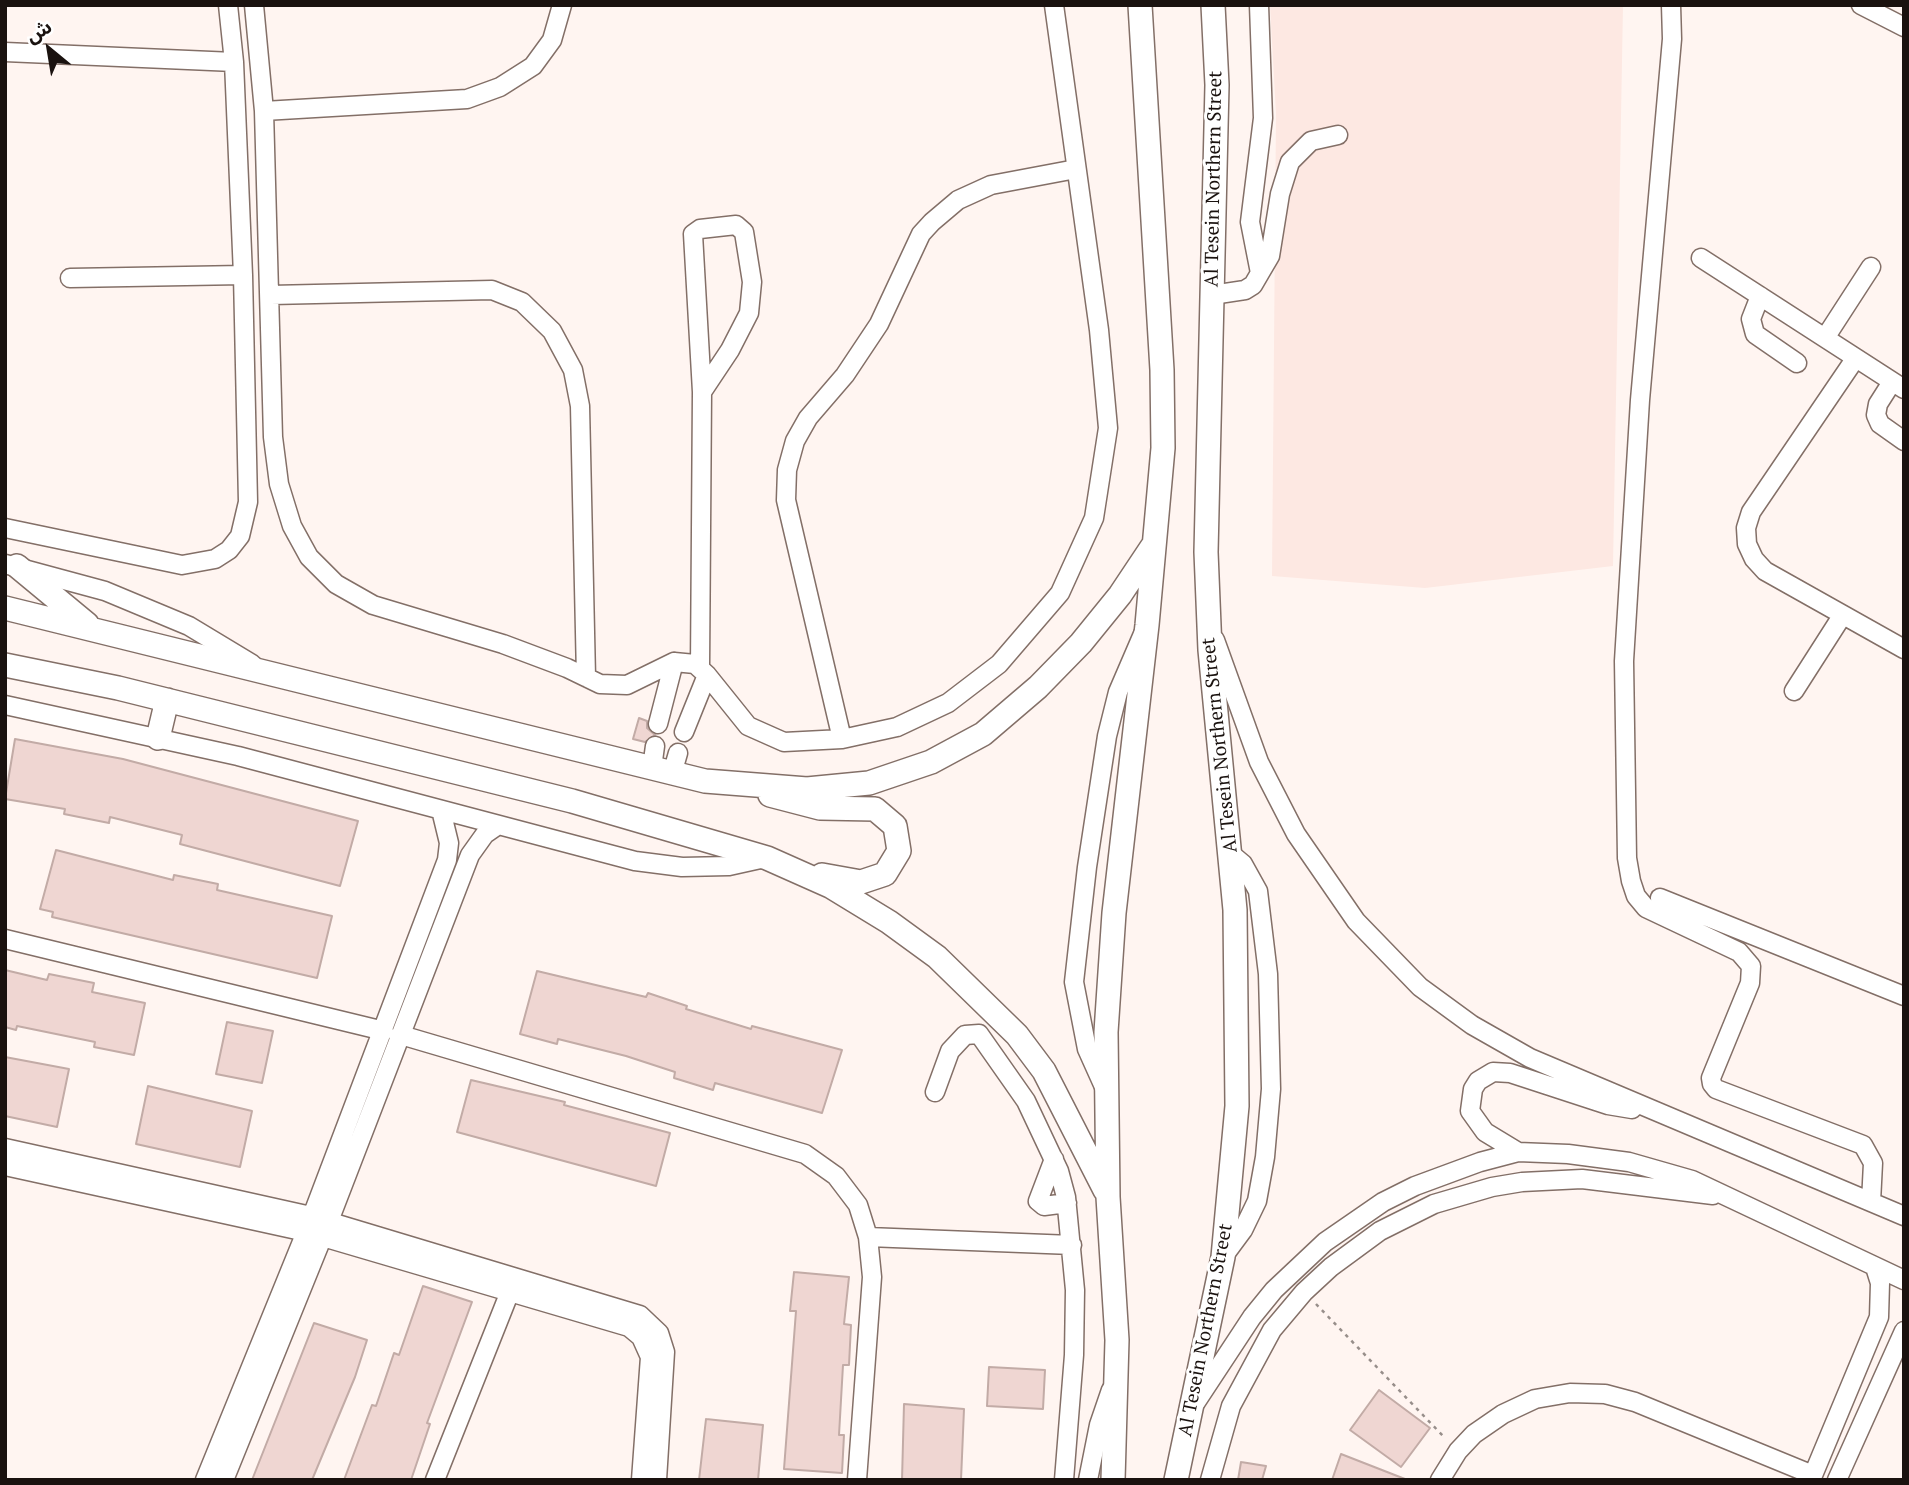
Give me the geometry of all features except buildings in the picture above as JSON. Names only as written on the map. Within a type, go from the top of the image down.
[{"type":"main road","points":[[1113,1480],[1117,1340],[1108,1197],[1105,1089],[1114,913],[1147,625],[1164,412],[1140,5]]},
{"type":"main road","name":"Al Tesein Northern Street","points":[[1176,1480],[1223,1257],[1237,1106],[1237,981],[1231,854],[1208,620],[1206,515],[1217,85],[1213,5]]},
{"type":"main road","points":[[756,787],[807,789],[869,783],[931,762],[984,734],[1038,687],[1081,643],[1120,595],[1154,544]]},
{"type":"main road","points":[[11,565],[92,628]]},
{"type":"main road","points":[[5,608],[267,673],[664,760],[756,787],[801,806],[875,809],[890,819],[898,834],[896,860],[878,878],[860,882],[799,872]]},
{"type":"main road","points":[[5,665],[167,701],[572,801],[767,858],[799,872],[860,903],[937,957],[1017,1035],[1044,1071],[1108,1197]]},
{"type":"main road","points":[[158,738],[167,701]]},
{"type":"street","points":[[5,528],[182,565],[215,559],[229,550],[243,527],[248,502],[243,275],[234,62],[228,5]]},
{"type":"street","points":[[254,5],[264,111],[274,437],[279,484],[292,526],[309,557],[336,584],[373,605],[503,644],[600,684],[620,686],[674,662],[688,662],[704,671],[748,726],[762,735],[784,742],[842,739],[897,727],[948,703],[999,664],[1060,593],[1094,518],[1108,428],[1099,330],[1054,5]]},
{"type":"street","points":[[264,111],[467,99],[500,87],[533,66],[552,40],[562,5]]},
{"type":"street","points":[[1259,5],[1263,118],[1250,222],[1260,273]]},
{"type":"street","points":[[1671,5],[1672,39],[1640,400],[1624,661],[1627,858],[1636,897],[1646,908],[1739,952],[1751,966],[1750,983],[1711,1078],[1712,1084],[1716,1089],[1863,1145],[1873,1163],[1871,1202]]},
{"type":"street","points":[[1861,5],[1904,27]]},
{"type":"street","points":[[5,52],[234,62]]},
{"type":"street","points":[[1212,295],[1245,290],[1253,285],[1270,256],[1280,194],[1290,162],[1302,146],[1311,141],[1338,135]]},
{"type":"street","points":[[842,739],[786,500],[786,470],[795,440],[808,418],[845,375],[879,324],[921,234],[932,222],[958,200],[991,185],[1076,169]]},
{"type":"street","points":[[684,732],[704,671],[702,392],[693,234],[699,229],[736,225],[744,232],[752,282],[749,313],[702,392]]},
{"type":"street","points":[[1701,258],[1898,385],[1878,404],[1876,415],[1880,424],[1904,441]]},
{"type":"street","points":[[1825,338],[1871,267]]},
{"type":"street","points":[[70,278],[243,275]]},
{"type":"street","points":[[271,295],[492,290],[522,302],[552,331],[573,370],[580,406],[586,677]]},
{"type":"street","points":[[1760,296],[1751,319],[1751,327],[1755,334],[1797,363]]},
{"type":"street","points":[[1855,359],[1751,512],[1746,528],[1747,544],[1754,559],[1765,571],[1904,649]]},
{"type":"street","points":[[11,565],[105,590],[188,626],[267,673]]},
{"type":"street","points":[[1794,691],[1842,616]]},
{"type":"street","points":[[1208,620],[1270,786],[1331,886],[1376,944],[1444,1006],[1500,1043],[1904,1216]]},
{"type":"street","points":[[1105,1089],[1087,1049],[1076,1006],[1074,982],[1079,925],[1111,716],[1126,669],[1147,625]]},
{"type":"street","points":[[658,724],[674,662]]},
{"type":"street","points":[[5,705],[158,738],[635,861],[670,866],[729,866],[767,858]]},
{"type":"street","points":[[392,1033],[447,860],[449,843],[441,810]]},
{"type":"street","points":[[224,1480],[317,1226],[392,1033],[470,855],[485,834],[498,825]]},
{"type":"street","points":[[1223,1257],[1243,1230],[1257,1201],[1265,1157],[1271,1088],[1269,974],[1258,891],[1248,870],[1231,854]]},
{"type":"street","points":[[1660,898],[1904,996]]},
{"type":"street","points":[[5,939],[392,1033],[805,1154],[836,1175],[858,1205],[868,1237],[872,1277],[857,1480]]},
{"type":"street","points":[[935,1092],[950,1051],[965,1035],[979,1034],[1026,1101],[1054,1158],[1067,1203],[1076,1322],[1064,1480]]},
{"type":"street","points":[[1518,1152],[1485,1132],[1470,1111],[1473,1089],[1478,1081],[1493,1072],[1510,1073],[1608,1105],[1650,1109]]},
{"type":"street","points":[[5,1148],[317,1226],[632,1312],[646,1319],[659,1333],[665,1352],[657,1480]]},
{"type":"street","points":[[1192,1408],[1252,1317],[1274,1290],[1325,1242],[1383,1202],[1415,1186],[1480,1162],[1518,1152],[1568,1154],[1629,1163],[1692,1180],[1904,1280]]},
{"type":"street","points":[[1054,1158],[1038,1201],[1044,1206],[1067,1203]]},
{"type":"street","points":[[5,1166],[317,1226],[509,1294],[622,1324],[641,1337],[649,1350],[641,1480]]},
{"type":"street","points":[[1210,1480],[1221,1433],[1243,1379],[1272,1330],[1304,1292],[1331,1267],[1380,1231],[1434,1204],[1492,1187],[1522,1182],[1582,1179],[1725,1196]]},
{"type":"street","points":[[205,1480],[317,1226]]},
{"type":"street","points":[[868,1237],[1072,1245]]},
{"type":"street","points":[[1440,1480],[1458,1451],[1474,1434],[1503,1413],[1535,1399],[1570,1393],[1605,1394],[1635,1402],[1812,1477],[1879,1317],[1880,1283],[1875,1267]]},
{"type":"street","points":[[435,1480],[509,1294]]},
{"type":"street","points":[[1837,1480],[1904,1331]]},
{"type":"street","points":[[1088,1480],[1099,1426],[1116,1376]]},
{"type":"path","points":[[1304,1292],[1458,1451]]},
{"type":"shaded area","points":[[1270,5],[1623,5],[1613,566],[1425,588],[1272,576],[1276,114]]}]
